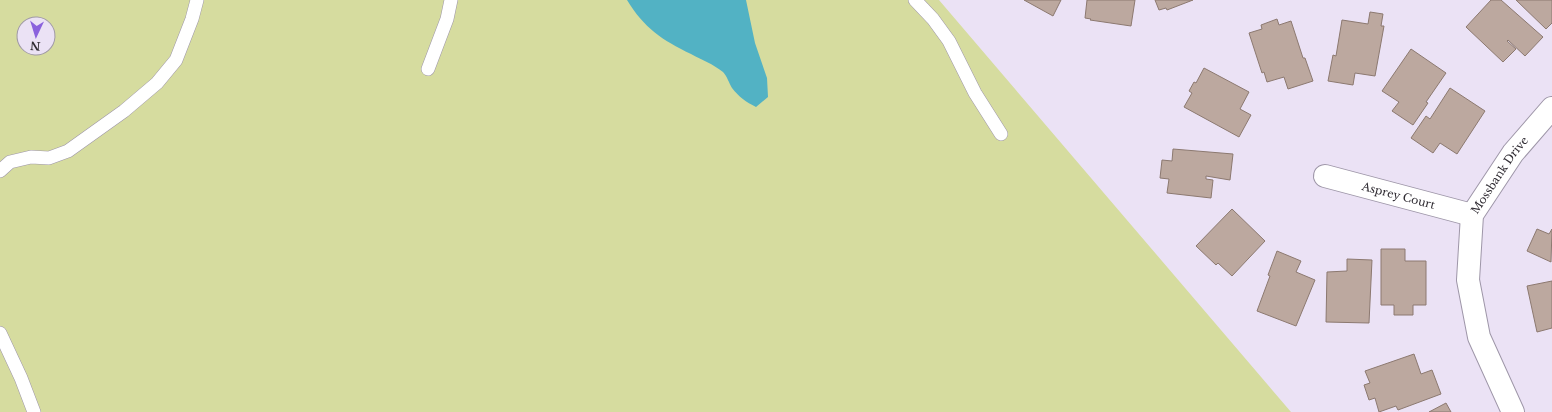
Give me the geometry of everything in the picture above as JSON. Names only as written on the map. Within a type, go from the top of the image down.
[{"type":"street","name":"Mossbank Drive","points":[[1513,412],[1479,337],[1468,280],[1472,215],[1513,153],[1552,108]]},
{"type":"street","name":"Asprey Court","points":[[1325,176],[1472,215]]},
{"type":"lane","points":[[0,171],[10,162],[31,157],[49,158],[68,151],[124,111],[157,83],[176,60],[192,19],[197,0]]},
{"type":"lane","points":[[428,69],[447,19],[451,0]]},
{"type":"lane","points":[[915,0],[934,19],[949,41],[975,92],[1001,134]]},
{"type":"lane","points":[[0,333],[21,378],[34,412]]},
{"type":"green space","points":[[0,0],[939,0],[1291,412],[0,412]]},
{"type":"water","points":[[627,0],[746,0],[755,43],[767,78],[768,97],[756,107],[746,101],[732,88],[723,72],[711,64],[671,44],[654,32],[633,10]]},
{"type":"building","points":[[1024,0],[1061,0],[1053,16]]},
{"type":"building","points":[[1087,0],[1135,0],[1131,26],[1085,18]]},
{"type":"building","points":[[1155,0],[1193,0],[1167,10],[1166,8],[1159,10]]},
{"type":"building","points":[[1491,0],[1501,0],[1543,37],[1525,56],[1508,40],[1507,41],[1516,49],[1503,62],[1466,27]]},
{"type":"building","points":[[1516,0],[1552,0],[1552,23],[1546,29]]},
{"type":"building","points":[[1370,12],[1383,14],[1381,26],[1384,26],[1375,76],[1355,73],[1353,85],[1328,81],[1333,55],[1336,56],[1342,20],[1368,24]]},
{"type":"building","points":[[1277,19],[1279,25],[1291,21],[1303,58],[1305,58],[1313,81],[1288,89],[1284,77],[1267,82],[1264,72],[1262,73],[1249,33],[1262,29],[1261,25]]},
{"type":"building","points":[[1411,49],[1446,73],[1426,102],[1428,103],[1413,125],[1392,111],[1399,102],[1382,91]]},
{"type":"building","points":[[1204,68],[1249,92],[1240,109],[1251,115],[1239,137],[1184,107],[1192,93],[1189,91],[1194,82],[1196,83]]},
{"type":"building","points":[[1450,88],[1485,111],[1457,154],[1440,143],[1433,153],[1411,138],[1426,116],[1430,119]]},
{"type":"building","points":[[1173,149],[1233,154],[1230,180],[1206,176],[1206,179],[1213,180],[1211,198],[1167,193],[1169,179],[1160,178],[1162,160],[1172,161]]},
{"type":"building","points":[[1232,209],[1265,241],[1232,276],[1218,263],[1216,265],[1196,246]]},
{"type":"building","points":[[1537,229],[1549,234],[1552,229],[1551,262],[1527,251]]},
{"type":"building","points":[[1381,249],[1405,249],[1405,261],[1426,261],[1426,305],[1413,305],[1413,315],[1394,315],[1394,305],[1381,305]]},
{"type":"building","points":[[1277,251],[1301,261],[1296,272],[1315,280],[1296,326],[1257,311],[1270,276],[1268,275]]},
{"type":"building","points":[[1347,259],[1372,260],[1369,323],[1326,322],[1327,272],[1347,271]]},
{"type":"building","points":[[1552,281],[1552,328],[1537,332],[1527,286]]},
{"type":"building","points":[[1414,354],[1421,374],[1432,370],[1441,394],[1398,410],[1396,406],[1379,412],[1375,398],[1369,400],[1364,385],[1370,383],[1365,371]]},
{"type":"building","points":[[1446,403],[1451,412],[1429,412]]}]
